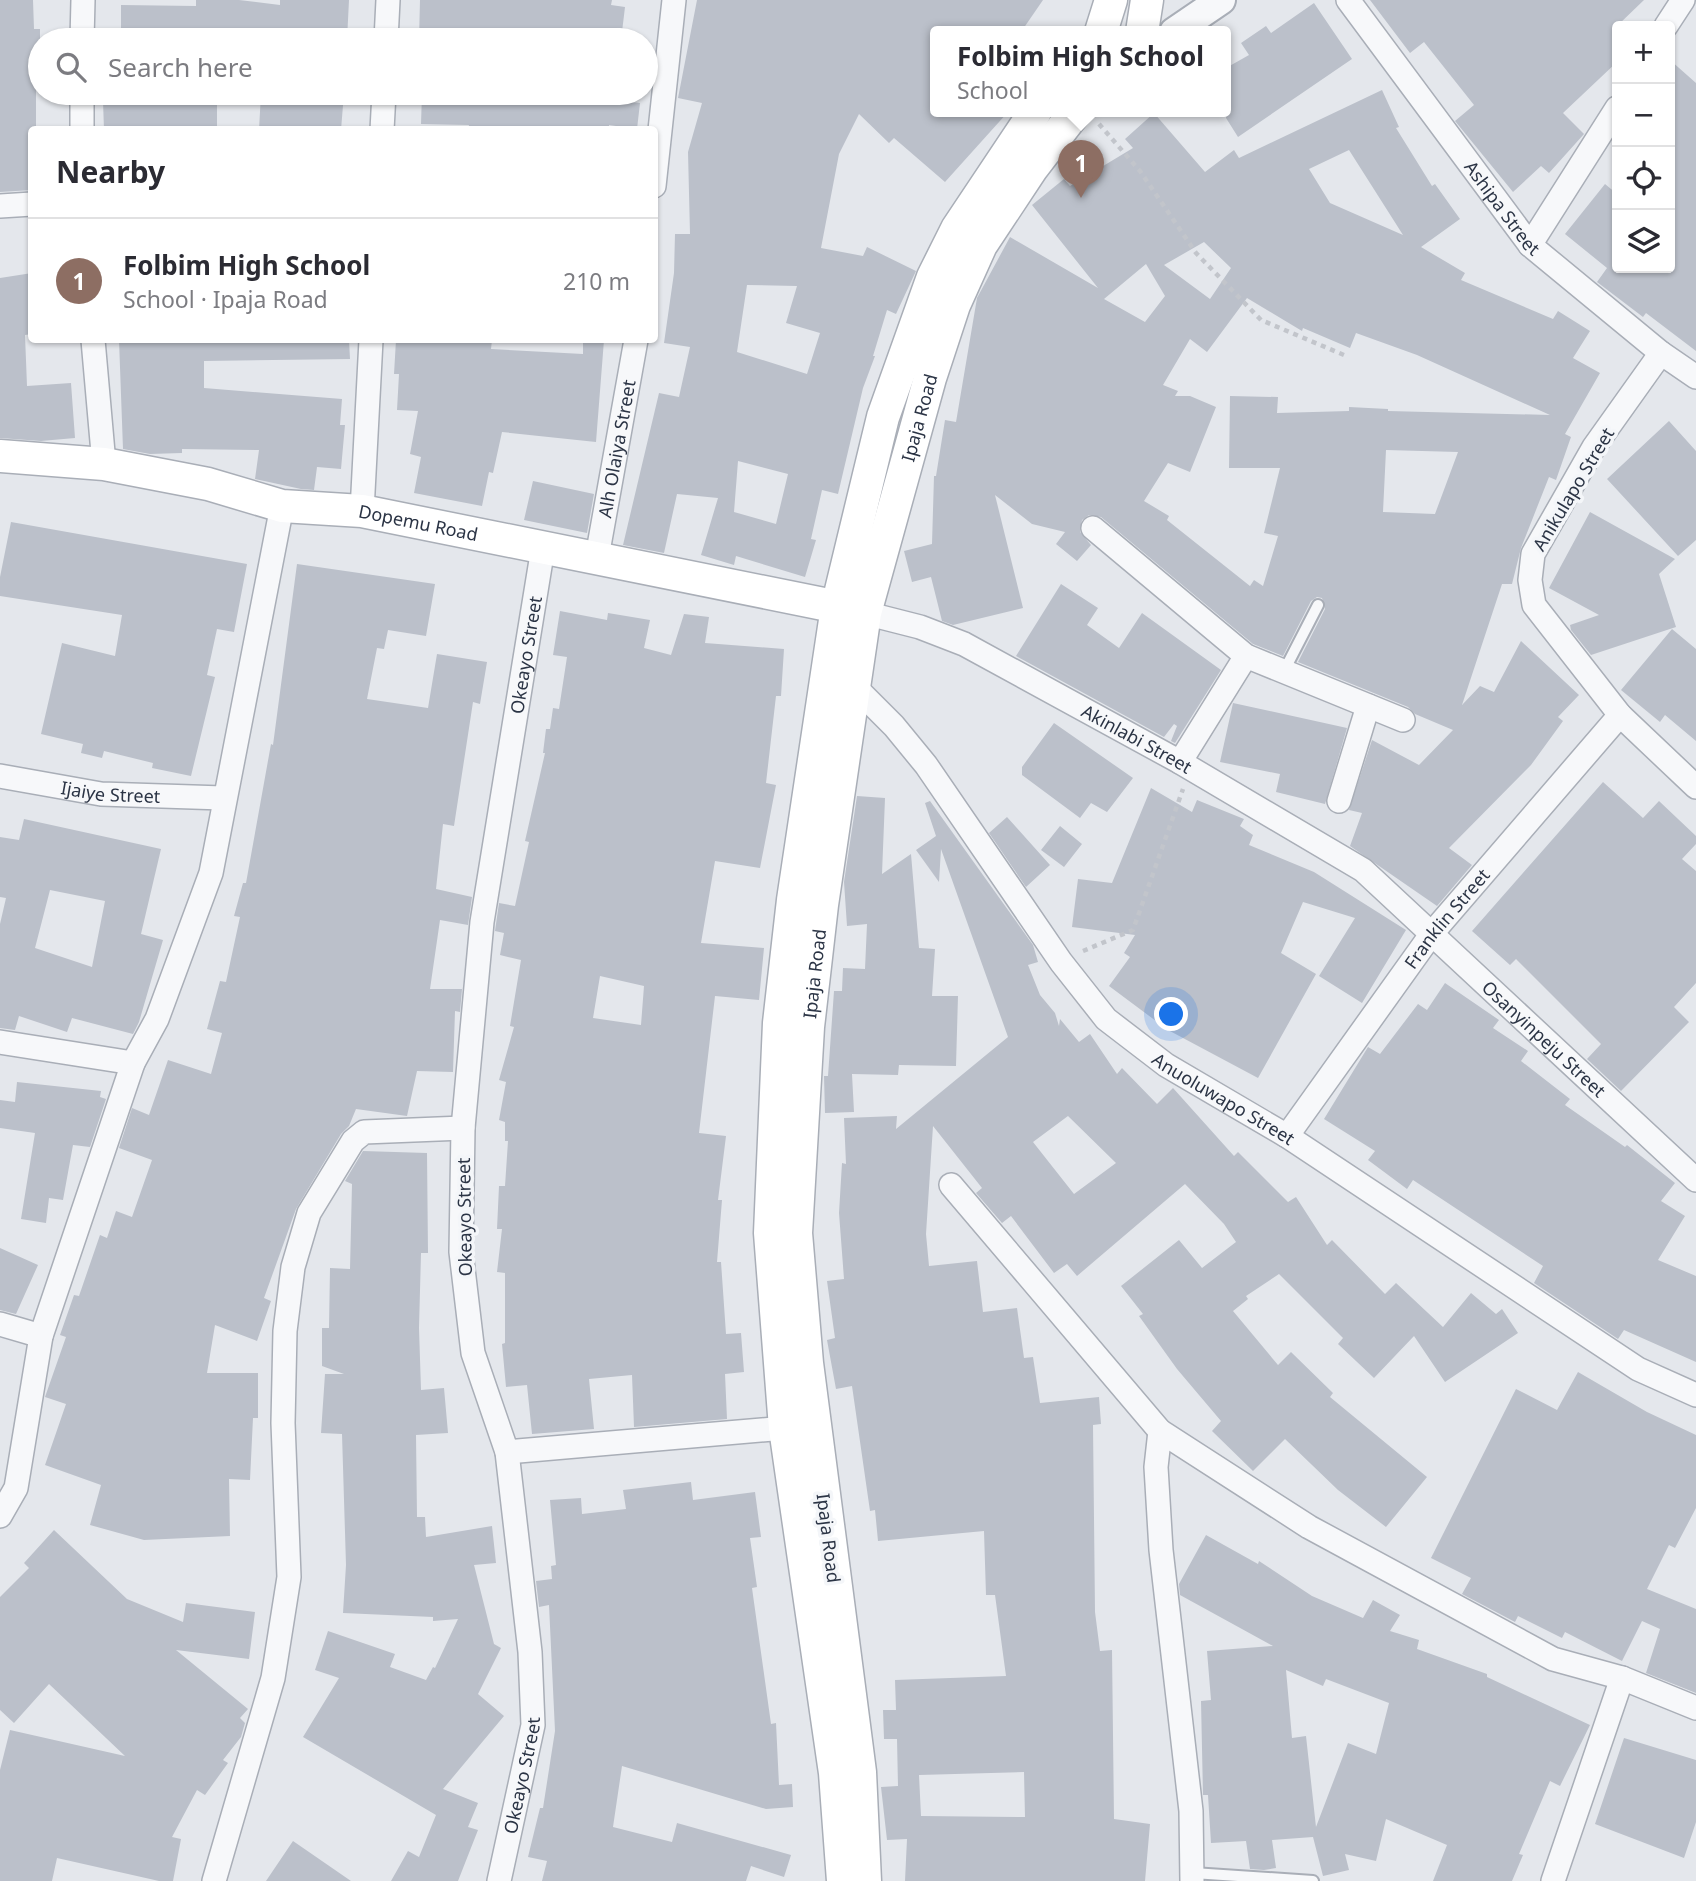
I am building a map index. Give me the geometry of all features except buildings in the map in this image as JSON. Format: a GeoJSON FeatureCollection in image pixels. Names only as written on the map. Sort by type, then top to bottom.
{"type":"FeatureCollection","features":[{"type":"Feature","properties":{"kind":"main road"},"geometry":{"type":"LineString","coordinates":[[1103,26],[1111,0]]}},
{"type":"Feature","properties":{"kind":"main road"},"geometry":{"type":"LineString","coordinates":[[1143,26],[1147,0]]}},
{"type":"Feature","properties":{"kind":"main road","name":"Ipaja Road"},"geometry":{"type":"LineString","coordinates":[[865,1881],[860,1772],[809,1376],[796,1233],[808,1027],[841,682],[883,416],[933,277],[957,229],[1032,117]]}},
{"type":"Feature","properties":{"kind":"main road","name":"Ipaja Road"},"geometry":{"type":"LineString","coordinates":[[851,610],[954,305],[981,245],[1004,209],[1086,117]]}},
{"type":"Feature","properties":{"kind":"main road","name":"Dopemu Road"},"geometry":{"type":"LineString","coordinates":[[0,456],[104,464],[208,484],[282,506],[362,511],[851,610]]}},
{"type":"Feature","properties":{"kind":"main road","name":"Ipaja Road"},"geometry":{"type":"LineString","coordinates":[[841,682],[793,900],[779,1023],[770,1233],[785,1428],[835,1773],[843,1881]]}},
{"type":"Feature","properties":{"kind":"street"},"geometry":{"type":"LineString","coordinates":[[82,28],[83,0]]}},
{"type":"Feature","properties":{"kind":"street"},"geometry":{"type":"LineString","coordinates":[[387,28],[388,0]]}},
{"type":"Feature","properties":{"kind":"street"},"geometry":{"type":"LineString","coordinates":[[658,149],[674,0]]}},
{"type":"Feature","properties":{"kind":"street"},"geometry":{"type":"LineString","coordinates":[[1183,26],[1221,0]]}},
{"type":"Feature","properties":{"kind":"street","name":"Ashipa Street"},"geometry":{"type":"LineString","coordinates":[[1348,0],[1530,245],[1661,354],[1696,377]]}},
{"type":"Feature","properties":{"kind":"street"},"geometry":{"type":"LineString","coordinates":[[1669,21],[1683,0]]}},
{"type":"Feature","properties":{"kind":"street"},"geometry":{"type":"LineString","coordinates":[[82,105],[82,126]]}},
{"type":"Feature","properties":{"kind":"street"},"geometry":{"type":"LineString","coordinates":[[382,126],[383,105]]}},
{"type":"Feature","properties":{"kind":"street"},"geometry":{"type":"LineString","coordinates":[[1530,245],[1612,116]]}},
{"type":"Feature","properties":{"kind":"street"},"geometry":{"type":"LineString","coordinates":[[0,206],[28,204]]}},
{"type":"Feature","properties":{"kind":"street"},"geometry":{"type":"LineString","coordinates":[[93,343],[104,464]]}},
{"type":"Feature","properties":{"kind":"street"},"geometry":{"type":"LineString","coordinates":[[362,511],[371,343]]}},
{"type":"Feature","properties":{"kind":"street","name":"Alh Olaiya Street"},"geometry":{"type":"LineString","coordinates":[[597,557],[635,343]]}},
{"type":"Feature","properties":{"kind":"street","name":"Anikulapo Street"},"geometry":{"type":"LineString","coordinates":[[1661,354],[1594,447],[1533,554],[1534,604],[1620,715],[1696,788]]}},
{"type":"Feature","properties":{"kind":"street"},"geometry":{"type":"LineString","coordinates":[[0,1516],[16,1488],[41,1336],[133,1063],[157,1019],[211,873],[223,798],[282,506]]}},
{"type":"Feature","properties":{"kind":"street"},"geometry":{"type":"LineString","coordinates":[[1093,528],[1246,656],[1403,720]]}},
{"type":"Feature","properties":{"kind":"street","name":"Okeayo Street"},"geometry":{"type":"LineString","coordinates":[[499,1881],[533,1726],[530,1653],[507,1452],[473,1353],[461,1252],[463,1128],[482,922],[543,548]]}},
{"type":"Feature","properties":{"kind":"street","name":"Akinlabi Street"},"geometry":{"type":"LineString","coordinates":[[851,610],[920,627],[964,644],[1185,765],[1363,870],[1393,895]]}},
{"type":"Feature","properties":{"kind":"street"},"geometry":{"type":"LineString","coordinates":[[1185,765],[1246,656]]}},
{"type":"Feature","properties":{"kind":"street","name":"Anuoluwapo Street"},"geometry":{"type":"LineString","coordinates":[[841,682],[894,726],[926,765],[1061,962],[1106,1019],[1166,1065],[1287,1136],[1638,1369],[1696,1395]]}},
{"type":"Feature","properties":{"kind":"street"},"geometry":{"type":"LineString","coordinates":[[1339,801],[1368,706]]}},
{"type":"Feature","properties":{"kind":"street","name":"Franklin Street"},"geometry":{"type":"LineString","coordinates":[[1287,1136],[1433,932],[1620,715]]}},
{"type":"Feature","properties":{"kind":"street","name":"Ijaiye Street"},"geometry":{"type":"LineString","coordinates":[[0,776],[101,794],[223,798]]}},
{"type":"Feature","properties":{"kind":"street","name":"Osanyinpeju Street"},"geometry":{"type":"LineString","coordinates":[[1393,895],[1696,1180]]}},
{"type":"Feature","properties":{"kind":"street"},"geometry":{"type":"LineString","coordinates":[[0,1042],[133,1063]]}},
{"type":"Feature","properties":{"kind":"street"},"geometry":{"type":"LineString","coordinates":[[214,1881],[273,1678],[289,1577],[283,1423],[285,1331],[293,1267],[309,1213],[353,1141],[365,1132],[463,1128]]}},
{"type":"Feature","properties":{"kind":"street"},"geometry":{"type":"LineString","coordinates":[[951,1185],[1160,1431],[1309,1527],[1553,1659],[1622,1678],[1696,1708]]}},
{"type":"Feature","properties":{"kind":"street"},"geometry":{"type":"LineString","coordinates":[[0,1324],[41,1336]]}},
{"type":"Feature","properties":{"kind":"street"},"geometry":{"type":"LineString","coordinates":[[507,1452],[785,1428]]}},
{"type":"Feature","properties":{"kind":"street"},"geometry":{"type":"LineString","coordinates":[[1160,1431],[1156,1467],[1161,1550],[1191,1811],[1193,1877]]}},
{"type":"Feature","properties":{"kind":"street"},"geometry":{"type":"LineString","coordinates":[[1553,1881],[1622,1678]]}},
{"type":"Feature","properties":{"kind":"lane"},"geometry":{"type":"LineString","coordinates":[[1284,671],[1318,605]]}},
{"type":"Feature","properties":{"kind":"lane"},"geometry":{"type":"LineString","coordinates":[[1193,1877],[1313,1881]]}},
{"type":"Feature","properties":{"kind":"path"},"geometry":{"type":"LineString","coordinates":[[1086,117],[1140,171],[1196,253],[1261,320],[1344,355]]}},
{"type":"Feature","properties":{"kind":"path"},"geometry":{"type":"LineString","coordinates":[[1061,962],[1133,930],[1185,765]]}},
{"type":"Feature","properties":{"kind":"place","name":"Folbim High School"},"geometry":{"type":"Point","coordinates":[1081,198]}}]}
